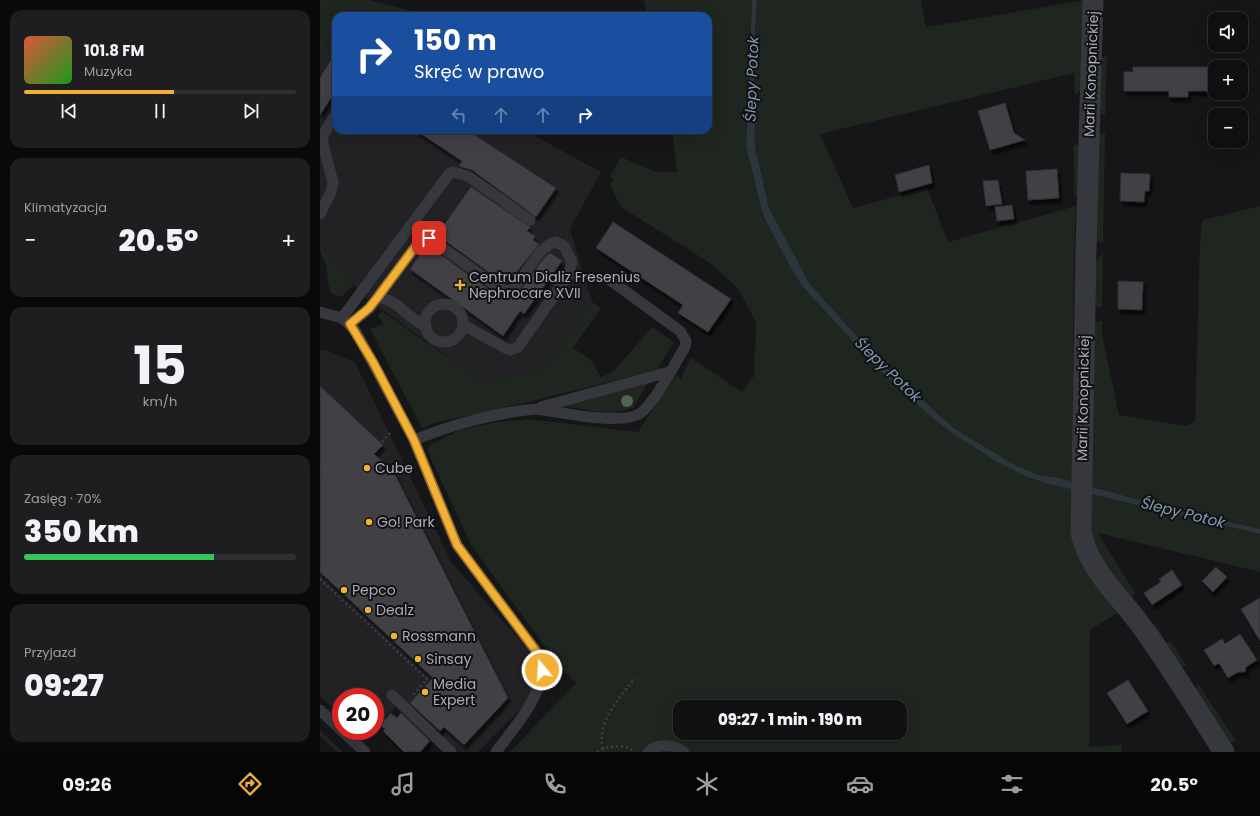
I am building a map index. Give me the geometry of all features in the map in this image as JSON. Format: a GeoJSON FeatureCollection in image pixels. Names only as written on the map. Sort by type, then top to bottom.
{"type":"FeatureCollection","features":[{"type":"Feature","properties":{"kind":"street","name":"Marii Konopnickiej"},"geometry":{"type":"LineString","coordinates":[[1093,0],[1083,366],[1081,533],[1084,546],[1094,566],[1150,638],[1224,752]]}},
{"type":"Feature","properties":{"kind":"lane"},"geometry":{"type":"LineString","coordinates":[[320,214],[331,192],[333,182],[323,145],[323,135],[332,120]]}},
{"type":"Feature","properties":{"kind":"lane"},"geometry":{"type":"LineString","coordinates":[[346,321],[445,178],[453,172],[468,176],[530,220]]}},
{"type":"Feature","properties":{"kind":"lane"},"geometry":{"type":"LineString","coordinates":[[346,321],[369,308],[423,238],[429,238],[501,289],[508,291],[514,288],[545,248],[556,242],[564,246],[572,262],[569,274],[518,347],[510,350],[463,325]]}},
{"type":"Feature","properties":{"kind":"lane"},"geometry":{"type":"LineString","coordinates":[[536,409],[609,419],[633,417],[649,405],[684,347],[686,341],[680,331],[610,280]]}},
{"type":"Feature","properties":{"kind":"lane"},"geometry":{"type":"LineString","coordinates":[[377,298],[390,300],[426,326]]}},
{"type":"Feature","properties":{"kind":"lane"},"geometry":{"type":"LineString","coordinates":[[444,303],[456,308],[463,319],[463,325],[458,336],[447,341],[435,339],[430,336],[425,318],[432,308],[444,303]]}},
{"type":"Feature","properties":{"kind":"lane"},"geometry":{"type":"LineString","coordinates":[[320,312],[346,321],[370,358],[414,440],[457,545],[536,651],[542,670],[537,692],[496,752]]}},
{"type":"Feature","properties":{"kind":"lane"},"geometry":{"type":"LineString","coordinates":[[414,440],[466,421],[536,409],[669,372]]}},
{"type":"Feature","properties":{"kind":"lane"},"geometry":{"type":"LineString","coordinates":[[392,695],[451,752]]}},
{"type":"Feature","properties":{"kind":"lane"},"geometry":{"type":"LineString","coordinates":[[320,710],[332,721]]}},
{"type":"Feature","properties":{"kind":"lane"},"geometry":{"type":"LineString","coordinates":[[352,740],[365,752]]}},
{"type":"Feature","properties":{"kind":"lane"},"geometry":{"type":"LineString","coordinates":[[648,752],[662,746],[678,747],[684,752]]}},
{"type":"Feature","properties":{"kind":"path"},"geometry":{"type":"LineString","coordinates":[[320,471],[339,489],[392,431]]}},
{"type":"Feature","properties":{"kind":"path"},"geometry":{"type":"LineString","coordinates":[[320,579],[427,679],[412,696]]}},
{"type":"Feature","properties":{"kind":"path"},"geometry":{"type":"LineString","coordinates":[[603,749],[601,737],[608,717],[621,695],[635,678]]}},
{"type":"Feature","properties":{"kind":"path"},"geometry":{"type":"LineString","coordinates":[[597,752],[603,749],[621,746],[636,752]]}},
{"type":"Feature","properties":{"kind":"shaded area"},"geometry":{"type":"Polygon","coordinates":[[[320,0],[369,0],[416,12],[332,12],[332,38],[330,38],[320,54],[320,0]]]}},
{"type":"Feature","properties":{"kind":"shaded area"},"geometry":{"type":"Polygon","coordinates":[[[644,0],[752,0],[746,146],[763,215],[789,265],[802,286],[880,371],[929,415],[953,434],[994,460],[1023,475],[1044,483],[1260,534],[1260,572],[1098,533],[1135,593],[1130,598],[1105,566],[1095,548],[1089,525],[1091,495],[1074,491],[1074,531],[1079,554],[1088,572],[1121,611],[1090,630],[1089,747],[1122,745],[1121,752],[510,752],[576,683],[560,667],[471,545],[428,450],[430,445],[460,430],[498,422],[528,419],[638,432],[676,375],[681,379],[690,359],[693,359],[742,392],[754,376],[756,323],[739,290],[713,265],[621,207],[610,185],[613,179],[610,176],[621,157],[656,172],[677,172],[672,134],[712,134],[712,12],[646,12],[644,0]]]}},
{"type":"Feature","properties":{"kind":"shaded area"},"geometry":{"type":"Polygon","coordinates":[[[757,0],[921,0],[926,27],[1086,0],[1081,89],[1075,95],[1074,73],[820,134],[853,208],[927,188],[948,242],[1076,206],[1074,251],[1072,456],[1094,322],[1102,321],[1102,334],[1119,415],[1186,426],[1195,421],[1202,220],[1260,206],[1260,529],[1176,510],[1060,478],[1039,475],[1017,466],[955,429],[880,362],[810,284],[769,208],[755,147],[754,48],[757,0]]]}},
{"type":"Feature","properties":{"kind":"shaded area"},"geometry":{"type":"Polygon","coordinates":[[[330,37],[332,37],[332,134],[531,134],[601,172],[570,229],[592,302],[543,371],[479,380],[365,297],[320,244],[320,54],[330,37]]]}},
{"type":"Feature","properties":{"kind":"shaded area"},"geometry":{"type":"Polygon","coordinates":[[[1101,57],[1107,57],[1105,116],[1098,112],[1101,57]]]}},
{"type":"Feature","properties":{"kind":"shaded area"},"geometry":{"type":"Polygon","coordinates":[[[1105,132],[1103,243],[1095,240],[1099,134],[1105,132]]]}},
{"type":"Feature","properties":{"kind":"shaded area"},"geometry":{"type":"Polygon","coordinates":[[[1074,144],[1081,147],[1081,193],[1074,196],[1074,144]]]}},
{"type":"Feature","properties":{"kind":"shaded area"},"geometry":{"type":"Polygon","coordinates":[[[320,244],[354,284],[341,297],[332,294],[330,291],[326,266],[321,254],[320,244]]]}},
{"type":"Feature","properties":{"kind":"shaded area"},"geometry":{"type":"Polygon","coordinates":[[[1103,254],[1102,308],[1097,307],[1094,303],[1093,276],[1096,263],[1103,254]]]}},
{"type":"Feature","properties":{"kind":"shaded area"},"geometry":{"type":"Polygon","coordinates":[[[592,302],[601,308],[573,348],[590,359],[601,377],[613,372],[652,327],[674,342],[657,370],[512,406],[438,422],[422,428],[370,329],[383,324],[378,315],[382,311],[479,380],[543,371],[592,302]]]}},
{"type":"Feature","properties":{"kind":"shaded area"},"geometry":{"type":"Polygon","coordinates":[[[322,349],[355,362],[451,562],[538,661],[536,693],[478,752],[458,752],[403,699],[384,719],[384,688],[332,688],[332,707],[320,696],[320,351],[322,349]]]}},
{"type":"Feature","properties":{"kind":"shaded area"},"geometry":{"type":"Polygon","coordinates":[[[648,383],[633,408],[610,414],[562,406],[648,383]]]}},
{"type":"Feature","properties":{"kind":"shaded area"},"geometry":{"type":"Polygon","coordinates":[[[1155,624],[1166,642],[1171,642],[1187,666],[1180,667],[1154,627],[1155,624]]]}},
{"type":"Feature","properties":{"kind":"shaded area"},"geometry":{"type":"Polygon","coordinates":[[[1199,685],[1236,741],[1228,743],[1193,691],[1199,685]]]}},
{"type":"Feature","properties":{"kind":"shaded area"},"geometry":{"type":"Polygon","coordinates":[[[320,731],[343,752],[337,752],[320,736],[320,731]]]}},
{"type":"Feature","properties":{"kind":"water","name":"Ślepy Potok"},"geometry":{"type":"Polygon","coordinates":[[[752,0],[757,0],[754,48],[755,147],[769,208],[810,284],[880,362],[955,429],[1017,466],[1039,475],[1060,478],[1176,510],[1260,529],[1260,534],[1044,483],[1023,475],[994,460],[953,434],[929,415],[880,371],[802,286],[789,265],[763,215],[746,146],[752,0]]]}},
{"type":"Feature","properties":{"kind":"building"},"geometry":{"type":"Polygon","coordinates":[[[332,58],[332,96],[320,115],[320,78],[332,58]]]}},
{"type":"Feature","properties":{"kind":"building"},"geometry":{"type":"Polygon","coordinates":[[[1133,67],[1208,67],[1208,91],[1188,91],[1188,97],[1169,97],[1169,91],[1124,91],[1124,72],[1133,72],[1133,67]]]}},
{"type":"Feature","properties":{"kind":"building"},"geometry":{"type":"Polygon","coordinates":[[[1005,103],[1014,133],[1025,140],[990,150],[978,111],[1005,103]]]}},
{"type":"Feature","properties":{"kind":"building"},"geometry":{"type":"Polygon","coordinates":[[[421,134],[473,134],[556,188],[536,217],[472,170],[459,166],[462,161],[421,134]]]}},
{"type":"Feature","properties":{"kind":"building"},"geometry":{"type":"Polygon","coordinates":[[[929,165],[932,183],[899,192],[895,175],[929,165]]]}},
{"type":"Feature","properties":{"kind":"building"},"geometry":{"type":"Polygon","coordinates":[[[1057,169],[1059,198],[1028,200],[1026,171],[1057,169]]]}},
{"type":"Feature","properties":{"kind":"building"},"geometry":{"type":"Polygon","coordinates":[[[1121,173],[1150,174],[1149,191],[1145,191],[1144,202],[1120,201],[1121,173]]]}},
{"type":"Feature","properties":{"kind":"building"},"geometry":{"type":"Polygon","coordinates":[[[998,180],[1002,204],[986,206],[983,181],[998,180]]]}},
{"type":"Feature","properties":{"kind":"building"},"geometry":{"type":"Polygon","coordinates":[[[471,187],[530,227],[527,231],[535,236],[533,240],[539,244],[508,283],[501,281],[437,235],[471,187]]]}},
{"type":"Feature","properties":{"kind":"building"},"geometry":{"type":"Polygon","coordinates":[[[1012,205],[1014,219],[997,221],[995,207],[1012,205]]]}},
{"type":"Feature","properties":{"kind":"building"},"geometry":{"type":"Polygon","coordinates":[[[613,222],[731,299],[708,332],[678,313],[683,305],[596,248],[613,222]]]}},
{"type":"Feature","properties":{"kind":"building","name":"Centrum Dializ Fresenius Nephrocare XVII"},"geometry":{"type":"Polygon","coordinates":[[[427,245],[494,293],[508,298],[519,292],[545,257],[550,253],[562,261],[524,314],[520,311],[503,336],[410,269],[427,245]]]}},
{"type":"Feature","properties":{"kind":"building"},"geometry":{"type":"Polygon","coordinates":[[[1118,281],[1143,282],[1142,310],[1118,309],[1118,281]]]}},
{"type":"Feature","properties":{"kind":"building","name":"Go! Park"},"geometry":{"type":"Polygon","coordinates":[[[320,386],[383,445],[374,454],[393,471],[508,698],[464,745],[444,727],[440,731],[410,703],[433,678],[320,572],[320,386]]]}},
{"type":"Feature","properties":{"kind":"building"},"geometry":{"type":"Polygon","coordinates":[[[1216,567],[1227,577],[1213,592],[1202,581],[1216,567]]]}},
{"type":"Feature","properties":{"kind":"building"},"geometry":{"type":"Polygon","coordinates":[[[1172,570],[1182,585],[1152,605],[1144,593],[1161,582],[1159,579],[1172,570]]]}},
{"type":"Feature","properties":{"kind":"building"},"geometry":{"type":"Polygon","coordinates":[[[1260,598],[1260,641],[1241,609],[1260,598]]]}},
{"type":"Feature","properties":{"kind":"building"},"geometry":{"type":"Polygon","coordinates":[[[1240,634],[1257,660],[1246,667],[1245,672],[1238,672],[1228,678],[1219,663],[1214,666],[1204,650],[1222,639],[1225,644],[1240,634]]]}},
{"type":"Feature","properties":{"kind":"building"},"geometry":{"type":"Polygon","coordinates":[[[1128,680],[1148,711],[1127,724],[1107,693],[1128,680]]]}},
{"type":"Feature","properties":{"kind":"building"},"geometry":{"type":"Polygon","coordinates":[[[391,713],[397,718],[401,713],[430,741],[420,752],[404,752],[384,732],[384,721],[391,713]]]}},
{"type":"Feature","properties":{"kind":"place","name":"Centrum Dializ Fresenius Nephrocare XVII"},"geometry":{"type":"Point","coordinates":[460,285]}},
{"type":"Feature","properties":{"kind":"place","name":"Cube"},"geometry":{"type":"Point","coordinates":[367,468]}},
{"type":"Feature","properties":{"kind":"place","name":"Go! Park"},"geometry":{"type":"Point","coordinates":[369,522]}},
{"type":"Feature","properties":{"kind":"place","name":"Pepco"},"geometry":{"type":"Point","coordinates":[344,590]}},
{"type":"Feature","properties":{"kind":"place","name":"Dealz"},"geometry":{"type":"Point","coordinates":[368,610]}},
{"type":"Feature","properties":{"kind":"place","name":"Rossmann"},"geometry":{"type":"Point","coordinates":[394,636]}},
{"type":"Feature","properties":{"kind":"place","name":"Sinsay"},"geometry":{"type":"Point","coordinates":[418,659]}},
{"type":"Feature","properties":{"kind":"place","name":"Media Expert"},"geometry":{"type":"Point","coordinates":[425,692]}},
{"type":"Feature","properties":{"kind":"route"},"geometry":{"type":"LineString","coordinates":[[429,238],[423,238],[418,243],[369,308],[350,324],[373,362],[414,440],[457,545],[536,651],[542,670]]}}]}
